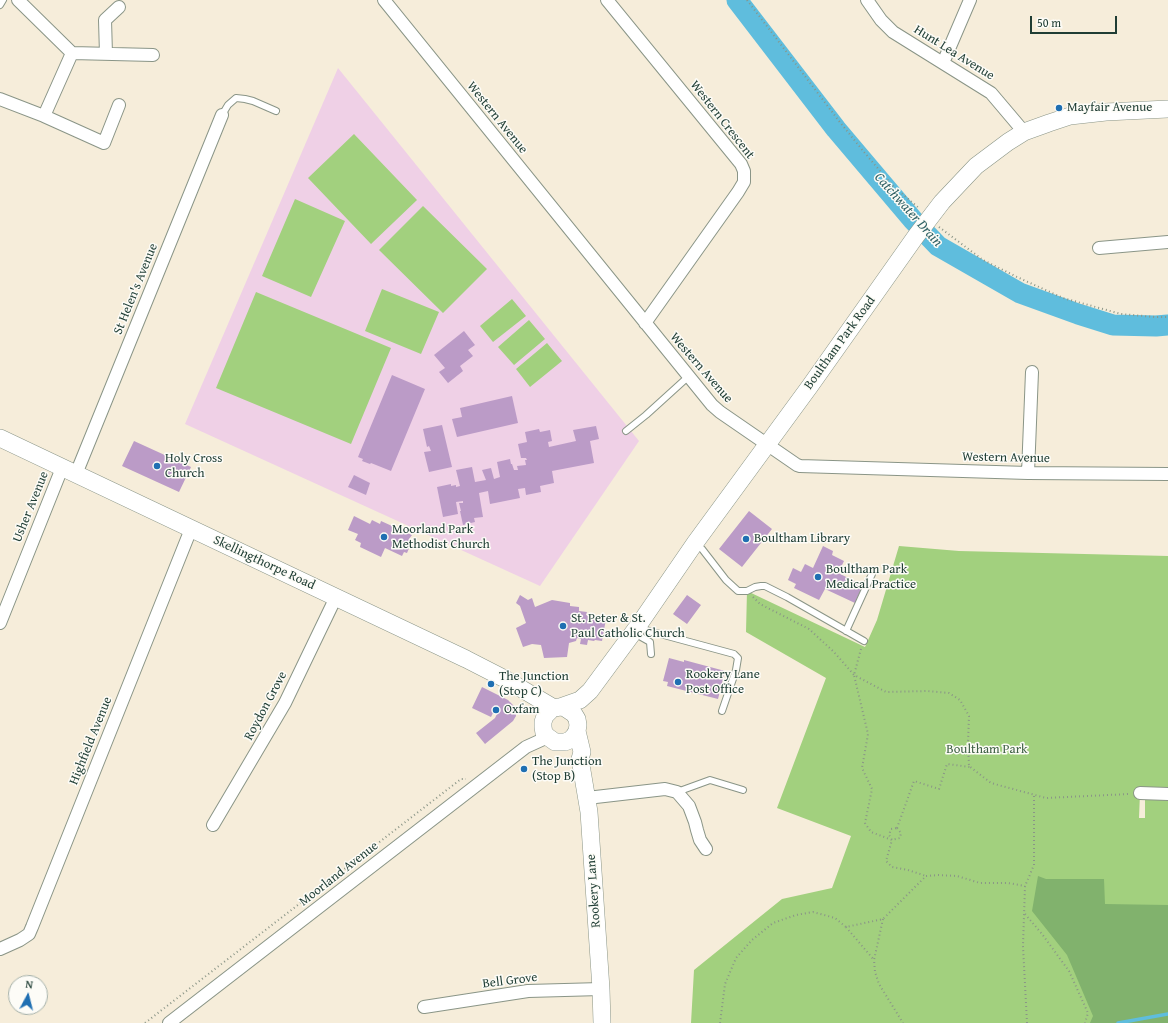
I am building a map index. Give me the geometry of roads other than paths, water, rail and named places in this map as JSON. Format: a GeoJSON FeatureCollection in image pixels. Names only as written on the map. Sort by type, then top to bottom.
{"type":"FeatureCollection","features":[{"type":"Feature","properties":{"kind":"street"},"geometry":{"type":"LineString","coordinates":[[18,0],[72,53],[153,55]]}},
{"type":"Feature","properties":{"kind":"street","name":"Western Avenue"},"geometry":{"type":"LineString","coordinates":[[384,0],[644,323],[712,405],[766,444],[800,466],[1028,473],[1168,474]]}},
{"type":"Feature","properties":{"kind":"street","name":"Western Crescent"},"geometry":{"type":"LineString","coordinates":[[607,0],[741,164],[744,171],[744,182],[738,192],[644,323]]}},
{"type":"Feature","properties":{"kind":"street","name":"Hunt Lea Avenue"},"geometry":{"type":"LineString","coordinates":[[867,0],[881,20],[893,32],[991,93],[1024,132]]}},
{"type":"Feature","properties":{"kind":"street"},"geometry":{"type":"LineString","coordinates":[[943,63],[970,0]]}},
{"type":"Feature","properties":{"kind":"street"},"geometry":{"type":"LineString","coordinates":[[106,54],[105,20],[119,7]]}},
{"type":"Feature","properties":{"kind":"street"},"geometry":{"type":"LineString","coordinates":[[44,116],[72,53]]}},
{"type":"Feature","properties":{"kind":"street"},"geometry":{"type":"LineString","coordinates":[[0,99],[44,116],[104,143],[119,105]]}},
{"type":"Feature","properties":{"kind":"street","name":"Boultham Park Road"},"geometry":{"type":"LineString","coordinates":[[590,691],[927,221],[942,202],[976,166],[1024,132],[1070,116],[1106,112],[1168,109]]}},
{"type":"Feature","properties":{"kind":"street","name":"St Helen's Avenue"},"geometry":{"type":"LineString","coordinates":[[69,471],[222,115]]}},
{"type":"Feature","properties":{"kind":"street"},"geometry":{"type":"LineString","coordinates":[[1099,248],[1168,242]]}},
{"type":"Feature","properties":{"kind":"street"},"geometry":{"type":"LineString","coordinates":[[1028,473],[1032,372]]}},
{"type":"Feature","properties":{"kind":"street","name":"Skellingthorpe Road"},"geometry":{"type":"LineString","coordinates":[[0,438],[336,597],[467,656],[526,690],[551,722]]}},
{"type":"Feature","properties":{"kind":"street","name":"Usher Avenue"},"geometry":{"type":"LineString","coordinates":[[0,623],[69,471]]}},
{"type":"Feature","properties":{"kind":"street","name":"Highfield Avenue"},"geometry":{"type":"LineString","coordinates":[[0,949],[20,940],[28,934],[32,927],[191,529]]}},
{"type":"Feature","properties":{"kind":"street","name":"Roydon Grove"},"geometry":{"type":"LineString","coordinates":[[213,825],[285,703],[336,597]]}},
{"type":"Feature","properties":{"kind":"street"},"geometry":{"type":"LineString","coordinates":[[551,722],[590,691]]}},
{"type":"Feature","properties":{"kind":"street"},"geometry":{"type":"LineString","coordinates":[[551,722],[565,742],[570,740],[574,736],[590,691]]}},
{"type":"Feature","properties":{"kind":"street"},"geometry":{"type":"LineString","coordinates":[[551,722],[570,710],[574,714],[577,725]]}},
{"type":"Feature","properties":{"kind":"street"},"geometry":{"type":"LineString","coordinates":[[551,722],[580,759]]}},
{"type":"Feature","properties":{"kind":"street","name":"Moorland Avenue"},"geometry":{"type":"LineString","coordinates":[[169,1023],[526,747],[551,722]]}},
{"type":"Feature","properties":{"kind":"street","name":"Rookery Lane"},"geometry":{"type":"LineString","coordinates":[[577,725],[582,752],[580,759],[589,812],[602,1023]]}},
{"type":"Feature","properties":{"kind":"street"},"geometry":{"type":"LineString","coordinates":[[587,798],[665,789],[677,792],[689,806],[700,840],[706,849]]}},
{"type":"Feature","properties":{"kind":"street"},"geometry":{"type":"LineString","coordinates":[[1140,793],[1168,794]]}},
{"type":"Feature","properties":{"kind":"street","name":"Bell Grove"},"geometry":{"type":"LineString","coordinates":[[424,1007],[528,991],[601,989]]}},
{"type":"Feature","properties":{"kind":"lane"},"geometry":{"type":"LineString","coordinates":[[0,5],[3,0]]}},
{"type":"Feature","properties":{"kind":"lane"},"geometry":{"type":"LineString","coordinates":[[222,115],[228,105],[236,98],[253,101],[276,110]]}},
{"type":"Feature","properties":{"kind":"lane"},"geometry":{"type":"LineString","coordinates":[[626,431],[689,376]]}},
{"type":"Feature","properties":{"kind":"lane"},"geometry":{"type":"LineString","coordinates":[[695,543],[702,549],[726,580],[738,591],[746,591],[755,587],[765,586],[864,641]]}},
{"type":"Feature","properties":{"kind":"lane"},"geometry":{"type":"LineString","coordinates":[[846,630],[872,574]]}},
{"type":"Feature","properties":{"kind":"lane"},"geometry":{"type":"LineString","coordinates":[[635,629],[650,642],[651,654]]}},
{"type":"Feature","properties":{"kind":"lane"},"geometry":{"type":"LineString","coordinates":[[635,629],[650,631],[734,654],[738,658],[736,670],[722,711]]}},
{"type":"Feature","properties":{"kind":"lane"},"geometry":{"type":"LineString","coordinates":[[677,792],[710,780],[743,790]]}},
{"type":"Feature","properties":{"kind":"waterway","name":"Catchwater Drain"},"geometry":{"type":"LineString","coordinates":[[737,0],[836,129],[913,220],[938,246],[1020,293],[1078,314],[1113,325],[1168,325]]}},
{"type":"Feature","properties":{"kind":"waterway"},"geometry":{"type":"LineString","coordinates":[[1118,1023],[1168,1014]]}},
{"type":"Feature","properties":{"kind":"place","name":"Mayfair Avenue"},"geometry":{"type":"Point","coordinates":[1059,108]}},
{"type":"Feature","properties":{"kind":"place","name":"Holy Cross Church"},"geometry":{"type":"Point","coordinates":[157,466]}},
{"type":"Feature","properties":{"kind":"place","name":"Moorland Park Methodist Church"},"geometry":{"type":"Point","coordinates":[384,537]}},
{"type":"Feature","properties":{"kind":"place","name":"Boultham Library"},"geometry":{"type":"Point","coordinates":[746,539]}},
{"type":"Feature","properties":{"kind":"place","name":"Boultham Park Medical Practice"},"geometry":{"type":"Point","coordinates":[818,577]}},
{"type":"Feature","properties":{"kind":"place","name":"St. Peter & St. Paul Catholic Church"},"geometry":{"type":"Point","coordinates":[563,626]}},
{"type":"Feature","properties":{"kind":"place","name":"Rookery Lane Post Office"},"geometry":{"type":"Point","coordinates":[678,682]}},
{"type":"Feature","properties":{"kind":"place","name":"The Junction (Stop C)"},"geometry":{"type":"Point","coordinates":[491,684]}},
{"type":"Feature","properties":{"kind":"place","name":"Oxfam"},"geometry":{"type":"Point","coordinates":[496,710]}},
{"type":"Feature","properties":{"kind":"place","name":"The Junction (Stop B)"},"geometry":{"type":"Point","coordinates":[524,769]}},
{"type":"Feature","properties":{"kind":"park label","name":"Boultham Park"},"geometry":{"type":"Point","coordinates":[987,750]}}]}
